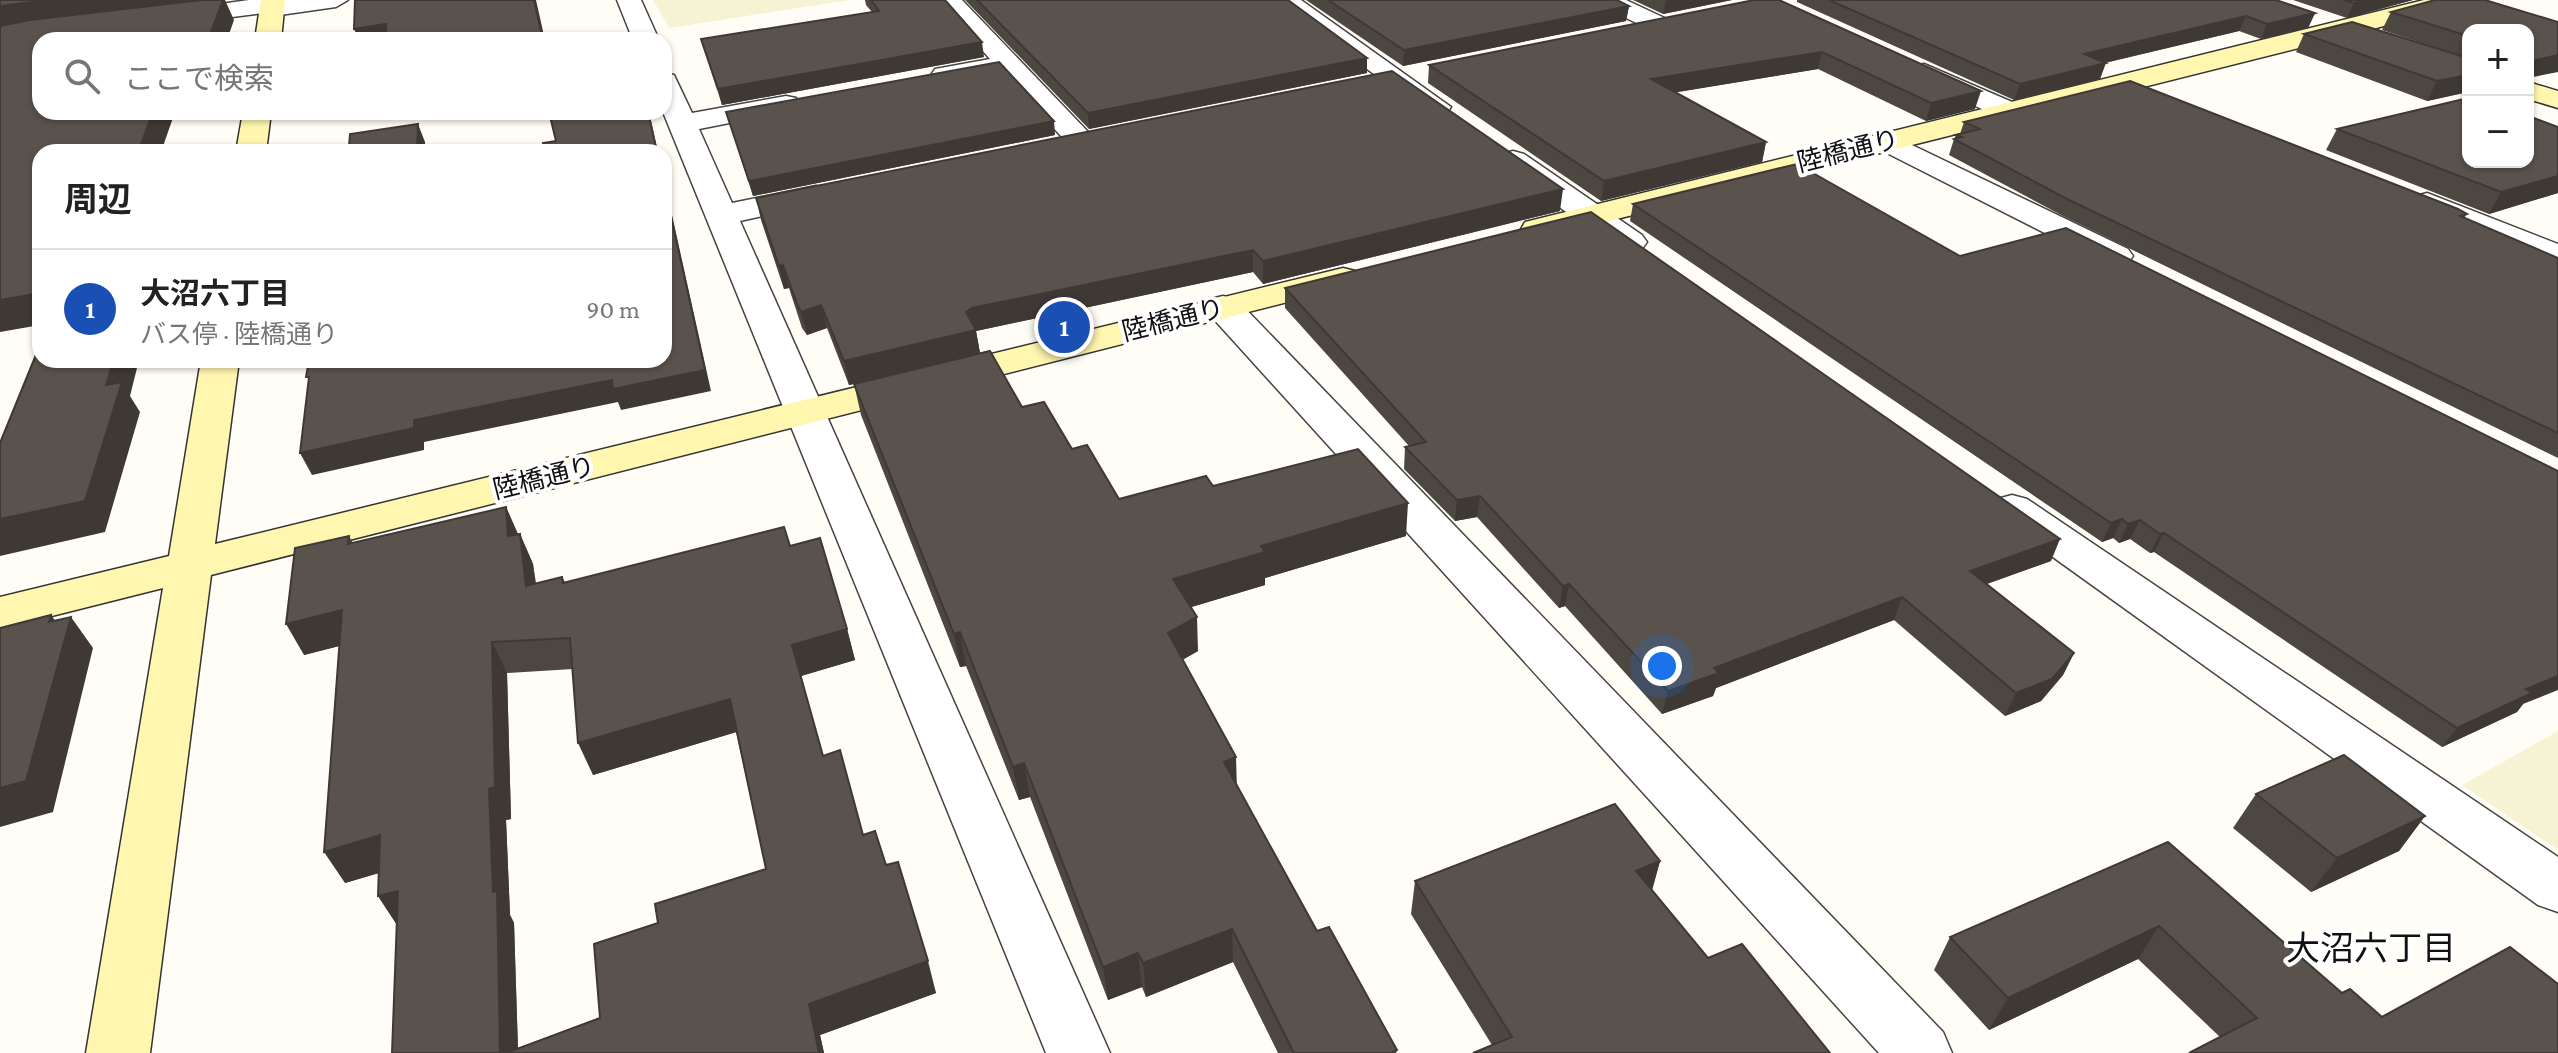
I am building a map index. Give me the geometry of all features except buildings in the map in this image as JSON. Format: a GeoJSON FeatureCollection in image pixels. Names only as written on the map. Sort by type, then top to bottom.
{"type":"FeatureCollection","features":[{"type":"Feature","properties":{"kind":"street"},"geometry":{"type":"LineString","coordinates":[[152,20],[273,4],[336,0]]}},
{"type":"Feature","properties":{"kind":"street"},"geometry":{"type":"LineString","coordinates":[[629,0],[643,32]]}},
{"type":"Feature","properties":{"kind":"street"},"geometry":{"type":"LineString","coordinates":[[949,0],[1082,142]]}},
{"type":"Feature","properties":{"kind":"street"},"geometry":{"type":"LineString","coordinates":[[1285,0],[1657,261]]}},
{"type":"Feature","properties":{"kind":"street"},"geometry":{"type":"LineString","coordinates":[[1607,0],[1662,26]]}},
{"type":"Feature","properties":{"kind":"street","name":"陸橋通り"},"geometry":{"type":"LineString","coordinates":[[1499,239],[2346,29],[2451,0]]}},
{"type":"Feature","properties":{"kind":"street"},"geometry":{"type":"LineString","coordinates":[[269,32],[273,4]]}},
{"type":"Feature","properties":{"kind":"street"},"geometry":{"type":"LineString","coordinates":[[2303,15],[2387,43]]}},
{"type":"Feature","properties":{"kind":"street"},"geometry":{"type":"LineString","coordinates":[[1615,36],[1693,20]]}},
{"type":"Feature","properties":{"kind":"street"},"geometry":{"type":"LineString","coordinates":[[1896,60],[2009,111]]}},
{"type":"Feature","properties":{"kind":"street"},"geometry":{"type":"LineString","coordinates":[[916,80],[1010,63]]}},
{"type":"Feature","properties":{"kind":"street"},"geometry":{"type":"LineString","coordinates":[[2124,82],[2167,99]]}},
{"type":"Feature","properties":{"kind":"street"},"geometry":{"type":"LineString","coordinates":[[2534,92],[2558,100]]}},
{"type":"Feature","properties":{"kind":"street"},"geometry":{"type":"LineString","coordinates":[[672,100],[808,412],[1078,1053]]}},
{"type":"Feature","properties":{"kind":"street"},"geometry":{"type":"LineString","coordinates":[[682,123],[807,100]]}},
{"type":"Feature","properties":{"kind":"street"},"geometry":{"type":"LineString","coordinates":[[252,144],[256,120]]}},
{"type":"Feature","properties":{"kind":"street"},"geometry":{"type":"LineString","coordinates":[[1052,148],[1112,136]]}},
{"type":"Feature","properties":{"kind":"street"},"geometry":{"type":"LineString","coordinates":[[1885,141],[2151,274]]}},
{"type":"Feature","properties":{"kind":"street"},"geometry":{"type":"LineString","coordinates":[[720,215],[841,190]]}},
{"type":"Feature","properties":{"kind":"street"},"geometry":{"type":"LineString","coordinates":[[2399,192],[2558,256]]}},
{"type":"Feature","properties":{"kind":"street","name":"陸橋通り"},"geometry":{"type":"LineString","coordinates":[[0,613],[1376,269]]}},
{"type":"Feature","properties":{"kind":"street"},"geometry":{"type":"LineString","coordinates":[[1223,307],[1920,1053]]}},
{"type":"Feature","properties":{"kind":"street"},"geometry":{"type":"LineString","coordinates":[[118,1053],[219,368]]}},
{"type":"Feature","properties":{"kind":"street"},"geometry":{"type":"LineString","coordinates":[[1983,488],[2558,888]]}},
{"type":"Feature","properties":{"kind":"shaded area"},"geometry":{"type":"Polygon","coordinates":[[[653,0],[850,0],[669,28],[653,0]]]}},
{"type":"Feature","properties":{"kind":"shaded area"},"geometry":{"type":"Polygon","coordinates":[[[2558,731],[2558,850],[2462,785],[2558,731]]]}},
{"type":"Feature","properties":{"kind":"place","name":"大沼六丁目"},"geometry":{"type":"Point","coordinates":[1064,327]}},
{"type":"Feature","properties":{"kind":"district","name":"大沼六丁目"},"geometry":{"type":"Point","coordinates":[2371,948]}}]}
